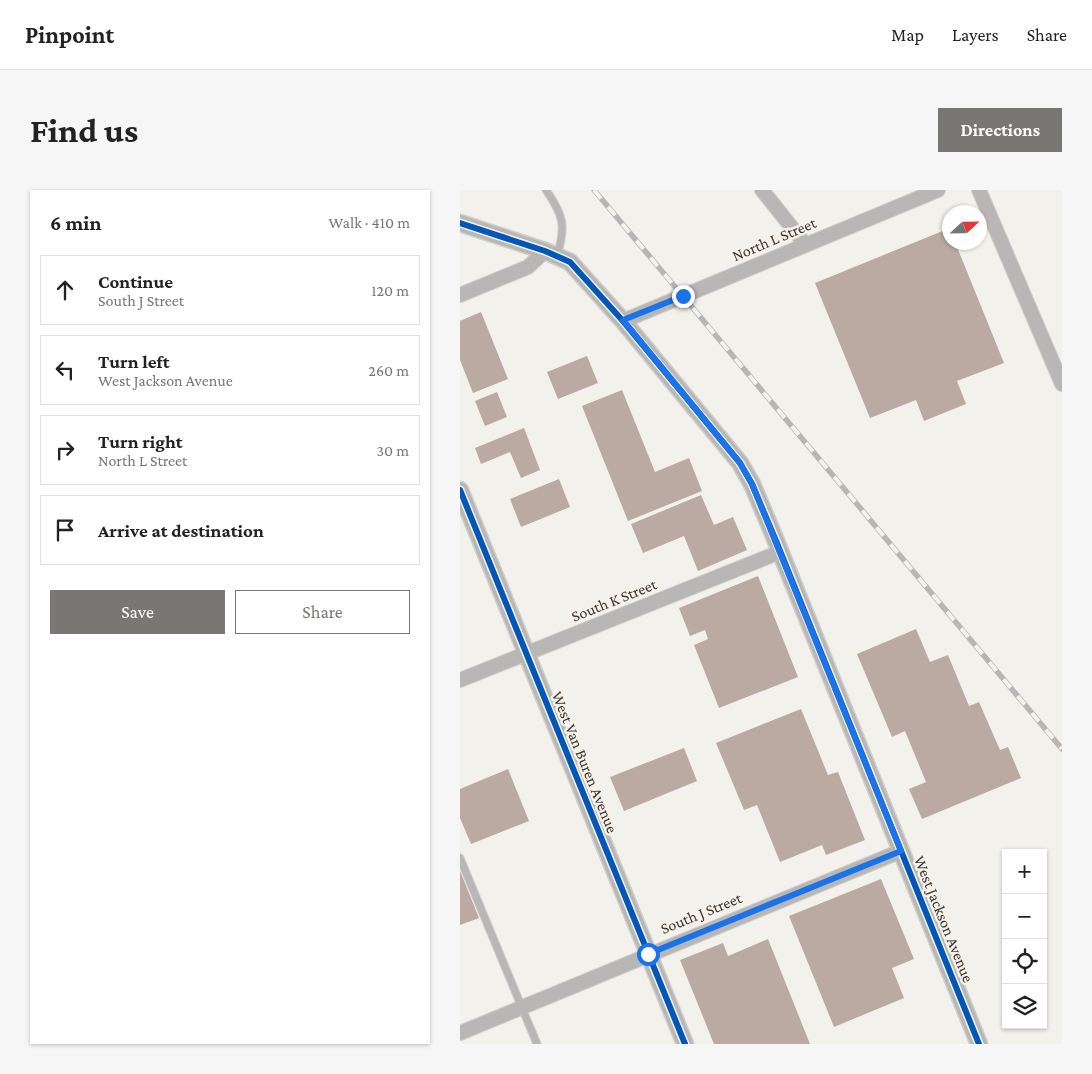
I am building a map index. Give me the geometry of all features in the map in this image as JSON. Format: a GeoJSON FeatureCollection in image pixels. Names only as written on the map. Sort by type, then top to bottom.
{"type":"FeatureCollection","features":[{"type":"Feature","properties":{"kind":"street"},"geometry":{"type":"LineString","coordinates":[[762,190],[805,244]]}},
{"type":"Feature","properties":{"kind":"street","name":"North L Street"},"geometry":{"type":"LineString","coordinates":[[623,320],[938,190]]}},
{"type":"Feature","properties":{"kind":"street"},"geometry":{"type":"LineString","coordinates":[[979,190],[1062,384]]}},
{"type":"Feature","properties":{"kind":"street","name":"West Jackson Avenue"},"geometry":{"type":"LineString","coordinates":[[460,223],[570,262],[623,320],[740,463],[752,484],[780,552],[979,1044]]}},
{"type":"Feature","properties":{"kind":"street"},"geometry":{"type":"LineString","coordinates":[[460,295],[528,267],[551,254]]}},
{"type":"Feature","properties":{"kind":"street","name":"West Van Buren Avenue"},"geometry":{"type":"LineString","coordinates":[[460,490],[685,1044]]}},
{"type":"Feature","properties":{"kind":"street","name":"South K Street"},"geometry":{"type":"LineString","coordinates":[[460,680],[780,552]]}},
{"type":"Feature","properties":{"kind":"street","name":"South J Street"},"geometry":{"type":"LineString","coordinates":[[460,1033],[901,851]]}},
{"type":"Feature","properties":{"kind":"lane"},"geometry":{"type":"LineString","coordinates":[[546,190],[555,203],[562,219],[563,235],[551,254]]}},
{"type":"Feature","properties":{"kind":"lane"},"geometry":{"type":"LineString","coordinates":[[460,858],[537,1044]]}},
{"type":"Feature","properties":{"kind":"building"},"geometry":{"type":"Polygon","coordinates":[[[942,231],[942,250],[958,250],[1004,363],[957,381],[966,404],[924,421],[916,400],[870,418],[815,283],[942,231]]]}},
{"type":"Feature","properties":{"kind":"building"},"geometry":{"type":"Polygon","coordinates":[[[481,312],[508,379],[473,393],[460,360],[460,321],[481,312]]]}},
{"type":"Feature","properties":{"kind":"building"},"geometry":{"type":"Polygon","coordinates":[[[587,356],[598,383],[558,399],[547,372],[587,356]]]}},
{"type":"Feature","properties":{"kind":"building"},"geometry":{"type":"Polygon","coordinates":[[[622,390],[655,472],[689,458],[702,491],[628,521],[582,406],[622,390]]]}},
{"type":"Feature","properties":{"kind":"building"},"geometry":{"type":"Polygon","coordinates":[[[497,392],[507,417],[485,426],[475,401],[497,392]]]}},
{"type":"Feature","properties":{"kind":"building"},"geometry":{"type":"Polygon","coordinates":[[[524,428],[540,470],[521,478],[510,452],[481,464],[475,448],[524,428]]]}},
{"type":"Feature","properties":{"kind":"building"},"geometry":{"type":"Polygon","coordinates":[[[559,479],[570,507],[521,527],[510,499],[559,479]]]}},
{"type":"Feature","properties":{"kind":"building"},"geometry":{"type":"Polygon","coordinates":[[[701,495],[714,525],[733,517],[747,550],[698,571],[684,536],[643,553],[631,524],[701,495]]]}},
{"type":"Feature","properties":{"kind":"building"},"geometry":{"type":"Polygon","coordinates":[[[758,576],[798,677],[719,708],[694,645],[708,639],[705,630],[690,636],[679,608],[758,576]]]}},
{"type":"Feature","properties":{"kind":"building"},"geometry":{"type":"Polygon","coordinates":[[[916,629],[930,662],[948,655],[969,706],[979,702],[1000,750],[1008,747],[1021,778],[922,819],[909,789],[926,782],[905,731],[892,737],[857,654],[916,629]]]}},
{"type":"Feature","properties":{"kind":"building"},"geometry":{"type":"Polygon","coordinates":[[[801,709],[828,775],[838,772],[865,840],[826,855],[822,845],[780,862],[757,805],[744,810],[716,743],[801,709]]]}},
{"type":"Feature","properties":{"kind":"building"},"geometry":{"type":"Polygon","coordinates":[[[684,748],[697,781],[624,811],[610,777],[684,748]]]}},
{"type":"Feature","properties":{"kind":"building"},"geometry":{"type":"Polygon","coordinates":[[[508,769],[529,821],[471,844],[460,818],[460,789],[508,769]]]}},
{"type":"Feature","properties":{"kind":"building"},"geometry":{"type":"Polygon","coordinates":[[[460,871],[479,918],[460,925],[460,871]]]}},
{"type":"Feature","properties":{"kind":"building"},"geometry":{"type":"Polygon","coordinates":[[[881,879],[914,959],[892,968],[904,998],[834,1027],[789,916],[881,879]]]}},
{"type":"Feature","properties":{"kind":"building"},"geometry":{"type":"Polygon","coordinates":[[[768,939],[810,1044],[714,1044],[680,960],[723,943],[728,956],[768,939]]]}},
{"type":"Feature","properties":{"kind":"railway"},"geometry":{"type":"LineString","coordinates":[[594,190],[1062,749]]}},
{"type":"Feature","properties":{"kind":"cycle path"},"geometry":{"type":"LineString","coordinates":[[460,223],[545,251],[570,262],[623,321],[740,463],[752,484],[776,541],[979,1044]]}},
{"type":"Feature","properties":{"kind":"cycle path"},"geometry":{"type":"LineString","coordinates":[[460,490],[685,1044]]}},
{"type":"Feature","properties":{"kind":"route"},"geometry":{"type":"LineString","coordinates":[[648,954],[901,851],[752,484],[740,463],[623,320],[683,296]]}}]}
